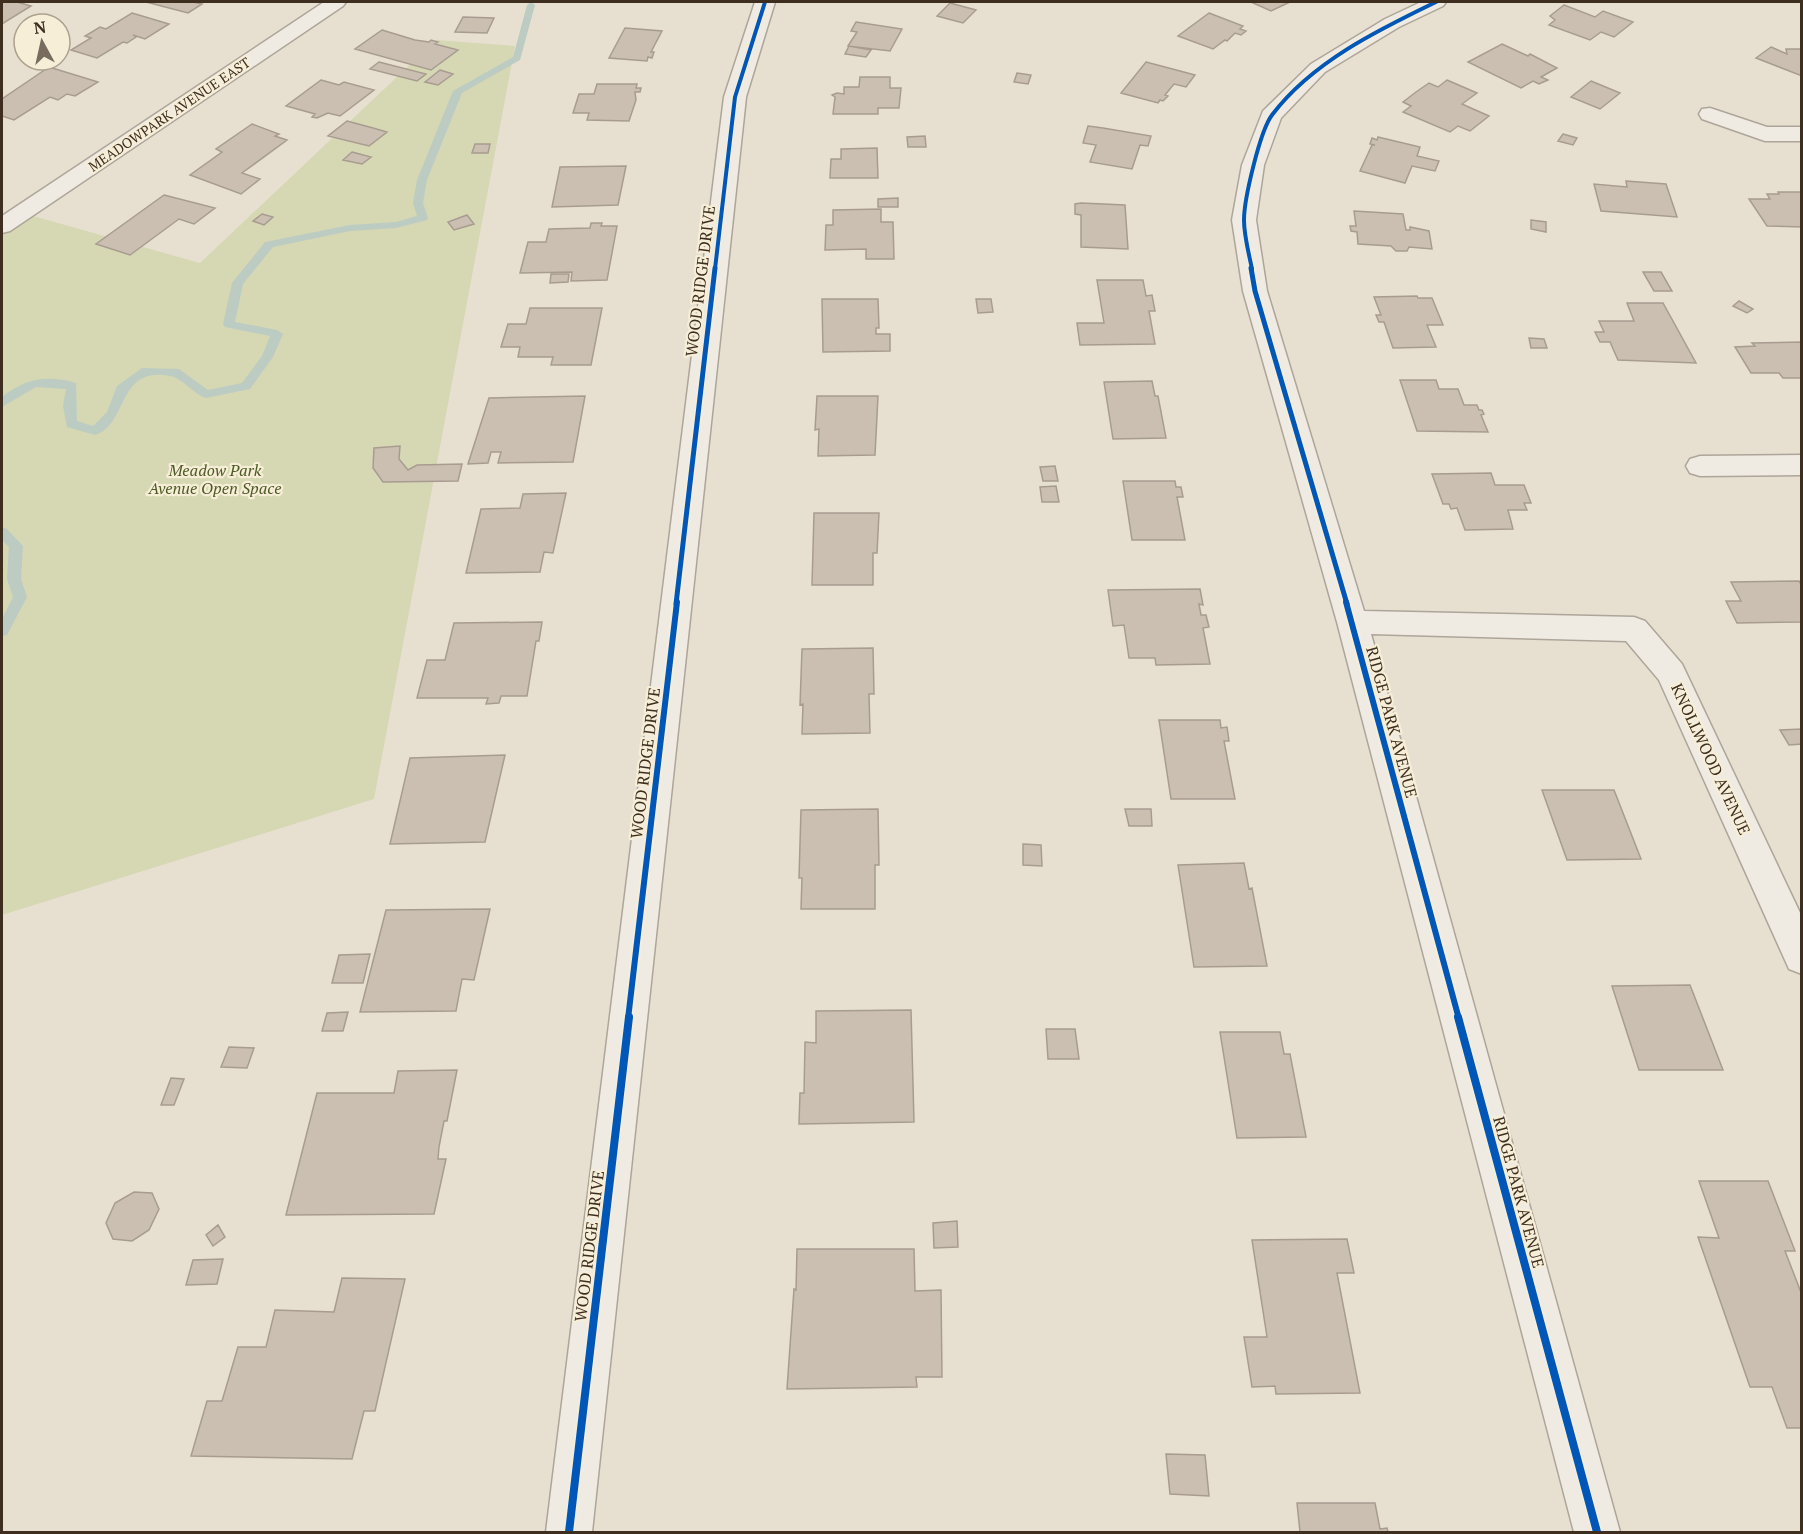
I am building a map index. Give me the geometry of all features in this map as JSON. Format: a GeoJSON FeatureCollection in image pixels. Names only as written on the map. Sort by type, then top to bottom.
{"type":"FeatureCollection","features":[{"type":"Feature","properties":{"kind":"street","name":"MEADOWPARK AVENUE EAST"},"geometry":{"type":"LineString","coordinates":[[2,226],[336,2]]}},
{"type":"Feature","properties":{"kind":"street","name":"WOOD RIDGE DRIVE"},"geometry":{"type":"LineString","coordinates":[[569,1533],[735,97],[765,2]]}},
{"type":"Feature","properties":{"kind":"street","name":"RIDGE PARK AVENUE"},"geometry":{"type":"LineString","coordinates":[[1436,2],[1392,22],[1318,68],[1271,116],[1253,165],[1244,220],[1255,291],[1352,622],[1597,1533]]}},
{"type":"Feature","properties":{"kind":"street"},"geometry":{"type":"LineString","coordinates":[[1710,114],[1765,134],[1802,134]]}},
{"type":"Feature","properties":{"kind":"street"},"geometry":{"type":"LineString","coordinates":[[1700,466],[1802,465]]}},
{"type":"Feature","properties":{"kind":"street","name":"KNOLLWOOD AVENUE"},"geometry":{"type":"LineString","coordinates":[[1352,622],[1634,629],[1671,673],[1802,957]]}},
{"type":"Feature","properties":{"kind":"green space","name":"Meadow Park Avenue Open Space"},"geometry":{"type":"Polygon","coordinates":[[[436,40],[515,46],[374,799],[2,915],[2,223],[19,212],[200,263],[436,40]]]}},
{"type":"Feature","properties":{"kind":"building"},"geometry":{"type":"Polygon","coordinates":[[[2,2],[17,2],[31,6],[21,12],[12,12],[12,18],[2,24],[2,2]]]}},
{"type":"Feature","properties":{"kind":"building"},"geometry":{"type":"Polygon","coordinates":[[[146,2],[193,2],[202,4],[188,13],[146,2]]]}},
{"type":"Feature","properties":{"kind":"building"},"geometry":{"type":"Polygon","coordinates":[[[1251,2],[1290,2],[1271,11],[1251,2]]]}},
{"type":"Feature","properties":{"kind":"building"},"geometry":{"type":"Polygon","coordinates":[[[950,3],[976,10],[963,23],[937,16],[950,3]]]}},
{"type":"Feature","properties":{"kind":"building"},"geometry":{"type":"Polygon","coordinates":[[[1564,5],[1595,17],[1603,11],[1633,22],[1614,37],[1601,32],[1590,40],[1549,25],[1555,20],[1550,16],[1564,5]]]}},
{"type":"Feature","properties":{"kind":"building"},"geometry":{"type":"Polygon","coordinates":[[[132,13],[169,24],[145,39],[133,35],[136,37],[97,58],[72,50],[91,38],[85,36],[100,27],[106,29],[132,13]]]}},
{"type":"Feature","properties":{"kind":"building"},"geometry":{"type":"Polygon","coordinates":[[[1209,13],[1243,26],[1240,29],[1246,31],[1241,35],[1235,33],[1213,49],[1178,36],[1209,13]]]}},
{"type":"Feature","properties":{"kind":"building"},"geometry":{"type":"Polygon","coordinates":[[[463,17],[494,18],[487,33],[455,32],[463,17]]]}},
{"type":"Feature","properties":{"kind":"building"},"geometry":{"type":"Polygon","coordinates":[[[856,22],[902,29],[890,51],[848,46],[857,32],[851,31],[856,22]]]}},
{"type":"Feature","properties":{"kind":"building"},"geometry":{"type":"Polygon","coordinates":[[[625,28],[662,31],[651,52],[654,52],[652,58],[648,57],[647,61],[609,58],[625,28]]]}},
{"type":"Feature","properties":{"kind":"building"},"geometry":{"type":"Polygon","coordinates":[[[382,30],[415,40],[429,42],[431,40],[438,42],[435,44],[458,50],[431,70],[355,49],[382,30]]]}},
{"type":"Feature","properties":{"kind":"building"},"geometry":{"type":"Polygon","coordinates":[[[1502,44],[1528,56],[1530,54],[1557,68],[1541,77],[1548,80],[1539,84],[1533,81],[1521,88],[1468,62],[1502,44]]]}},
{"type":"Feature","properties":{"kind":"building"},"geometry":{"type":"Polygon","coordinates":[[[849,46],[871,50],[866,57],[845,54],[849,46]]]}},
{"type":"Feature","properties":{"kind":"building"},"geometry":{"type":"Polygon","coordinates":[[[1771,47],[1787,54],[1786,49],[1802,49],[1802,76],[1756,58],[1771,47]]]}},
{"type":"Feature","properties":{"kind":"building"},"geometry":{"type":"Polygon","coordinates":[[[379,62],[426,74],[417,81],[370,69],[379,62]]]}},
{"type":"Feature","properties":{"kind":"building"},"geometry":{"type":"Polygon","coordinates":[[[1146,62],[1195,75],[1186,87],[1174,84],[1165,95],[1168,96],[1158,103],[1121,93],[1146,62]]]}},
{"type":"Feature","properties":{"kind":"building"},"geometry":{"type":"Polygon","coordinates":[[[440,70],[453,74],[438,85],[425,82],[440,70]]]}},
{"type":"Feature","properties":{"kind":"building"},"geometry":{"type":"Polygon","coordinates":[[[42,72],[65,72],[98,82],[75,96],[67,94],[58,100],[50,97],[14,120],[2,116],[2,99],[42,72]]]}},
{"type":"Feature","properties":{"kind":"building"},"geometry":{"type":"Polygon","coordinates":[[[1017,73],[1031,75],[1028,84],[1014,82],[1017,73]]]}},
{"type":"Feature","properties":{"kind":"building"},"geometry":{"type":"Polygon","coordinates":[[[860,77],[890,77],[890,88],[901,88],[899,108],[878,108],[878,114],[833,114],[835,97],[832,95],[844,94],[844,87],[859,87],[860,77]]]}},
{"type":"Feature","properties":{"kind":"building"},"geometry":{"type":"Polygon","coordinates":[[[321,80],[339,85],[344,82],[374,90],[340,116],[328,113],[317,118],[312,117],[315,114],[286,106],[321,80]]]}},
{"type":"Feature","properties":{"kind":"building"},"geometry":{"type":"Polygon","coordinates":[[[1447,80],[1477,93],[1462,104],[1489,116],[1470,131],[1458,126],[1450,132],[1403,112],[1411,106],[1403,102],[1416,92],[1429,83],[1438,87],[1447,80]]]}},
{"type":"Feature","properties":{"kind":"building"},"geometry":{"type":"Polygon","coordinates":[[[1591,81],[1620,93],[1600,109],[1571,97],[1591,81]]]}},
{"type":"Feature","properties":{"kind":"building"},"geometry":{"type":"Polygon","coordinates":[[[597,84],[637,84],[636,88],[641,88],[640,92],[635,92],[636,100],[629,121],[587,120],[589,113],[573,113],[579,94],[594,94],[597,84]]]}},
{"type":"Feature","properties":{"kind":"building"},"geometry":{"type":"Polygon","coordinates":[[[347,121],[387,132],[369,146],[328,136],[347,121]]]}},
{"type":"Feature","properties":{"kind":"building"},"geometry":{"type":"Polygon","coordinates":[[[252,124],[279,134],[275,136],[287,140],[242,173],[260,179],[241,194],[190,175],[222,152],[216,149],[252,124]]]}},
{"type":"Feature","properties":{"kind":"building"},"geometry":{"type":"Polygon","coordinates":[[[1088,126],[1151,136],[1148,146],[1140,145],[1132,169],[1090,162],[1096,145],[1083,143],[1088,126]]]}},
{"type":"Feature","properties":{"kind":"building"},"geometry":{"type":"Polygon","coordinates":[[[1563,134],[1577,138],[1573,145],[1558,141],[1563,134]]]}},
{"type":"Feature","properties":{"kind":"building"},"geometry":{"type":"Polygon","coordinates":[[[925,136],[926,147],[908,147],[907,137],[925,136]]]}},
{"type":"Feature","properties":{"kind":"building"},"geometry":{"type":"Polygon","coordinates":[[[1378,137],[1420,147],[1417,156],[1439,161],[1435,171],[1412,166],[1405,183],[1360,171],[1372,145],[1375,145],[1370,144],[1372,138],[1377,140],[1378,137]]]}},
{"type":"Feature","properties":{"kind":"building"},"geometry":{"type":"Polygon","coordinates":[[[475,144],[490,144],[488,153],[472,153],[475,144]]]}},
{"type":"Feature","properties":{"kind":"building"},"geometry":{"type":"Polygon","coordinates":[[[877,148],[878,178],[830,178],[831,159],[841,159],[841,149],[877,148]]]}},
{"type":"Feature","properties":{"kind":"building"},"geometry":{"type":"Polygon","coordinates":[[[352,152],[371,157],[362,164],[343,160],[352,152]]]}},
{"type":"Feature","properties":{"kind":"building"},"geometry":{"type":"Polygon","coordinates":[[[626,166],[618,205],[552,207],[560,167],[626,166]]]}},
{"type":"Feature","properties":{"kind":"building"},"geometry":{"type":"Polygon","coordinates":[[[1626,181],[1666,184],[1677,217],[1601,211],[1594,184],[1627,187],[1626,181]]]}},
{"type":"Feature","properties":{"kind":"building"},"geometry":{"type":"Polygon","coordinates":[[[1778,192],[1802,192],[1802,227],[1767,226],[1749,199],[1770,199],[1767,194],[1779,194],[1778,192]]]}},
{"type":"Feature","properties":{"kind":"building"},"geometry":{"type":"Polygon","coordinates":[[[164,195],[215,208],[194,224],[179,219],[130,255],[96,244],[164,195]]]}},
{"type":"Feature","properties":{"kind":"building"},"geometry":{"type":"Polygon","coordinates":[[[898,198],[898,207],[878,207],[878,199],[898,198]]]}},
{"type":"Feature","properties":{"kind":"building"},"geometry":{"type":"Polygon","coordinates":[[[1075,204],[1125,205],[1128,249],[1081,247],[1081,215],[1075,214],[1075,204]]]}},
{"type":"Feature","properties":{"kind":"building"},"geometry":{"type":"Polygon","coordinates":[[[881,209],[881,222],[893,222],[894,259],[866,259],[866,249],[825,250],[826,225],[833,225],[833,210],[881,209]]]}},
{"type":"Feature","properties":{"kind":"building"},"geometry":{"type":"Polygon","coordinates":[[[1354,211],[1403,214],[1406,230],[1410,230],[1410,227],[1429,231],[1432,249],[1409,247],[1407,251],[1396,251],[1391,246],[1358,244],[1357,232],[1351,231],[1350,226],[1356,226],[1354,211]]]}},
{"type":"Feature","properties":{"kind":"building"},"geometry":{"type":"Polygon","coordinates":[[[262,214],[273,217],[264,225],[253,221],[262,214]]]}},
{"type":"Feature","properties":{"kind":"building"},"geometry":{"type":"Polygon","coordinates":[[[467,215],[474,224],[454,230],[448,222],[467,215]]]}},
{"type":"Feature","properties":{"kind":"building"},"geometry":{"type":"Polygon","coordinates":[[[1531,220],[1546,222],[1546,232],[1531,229],[1531,220]]]}},
{"type":"Feature","properties":{"kind":"building"},"geometry":{"type":"Polygon","coordinates":[[[591,223],[602,223],[601,226],[617,226],[607,280],[571,281],[572,272],[520,273],[528,242],[546,242],[549,229],[590,228],[591,223]]]}},
{"type":"Feature","properties":{"kind":"building"},"geometry":{"type":"Polygon","coordinates":[[[1643,272],[1661,272],[1672,291],[1654,291],[1643,272]]]}},
{"type":"Feature","properties":{"kind":"building"},"geometry":{"type":"Polygon","coordinates":[[[551,274],[569,274],[568,282],[550,283],[551,274]]]}},
{"type":"Feature","properties":{"kind":"building"},"geometry":{"type":"Polygon","coordinates":[[[1097,280],[1143,280],[1146,296],[1152,295],[1155,311],[1149,311],[1155,344],[1080,345],[1077,323],[1104,323],[1097,280]]]}},
{"type":"Feature","properties":{"kind":"building"},"geometry":{"type":"Polygon","coordinates":[[[1417,296],[1418,298],[1432,298],[1443,325],[1427,325],[1436,347],[1393,348],[1384,322],[1379,322],[1376,315],[1381,315],[1374,297],[1417,296]]]}},
{"type":"Feature","properties":{"kind":"building"},"geometry":{"type":"Polygon","coordinates":[[[822,299],[878,299],[879,328],[876,328],[876,334],[890,334],[890,351],[823,352],[822,299]]]}},
{"type":"Feature","properties":{"kind":"building"},"geometry":{"type":"Polygon","coordinates":[[[976,299],[991,299],[993,312],[978,313],[976,299]]]}},
{"type":"Feature","properties":{"kind":"building"},"geometry":{"type":"Polygon","coordinates":[[[1739,301],[1753,309],[1747,313],[1733,306],[1739,301]]]}},
{"type":"Feature","properties":{"kind":"building"},"geometry":{"type":"Polygon","coordinates":[[[1627,303],[1663,303],[1696,363],[1618,360],[1610,342],[1600,342],[1595,332],[1604,332],[1599,321],[1634,321],[1627,303]]]}},
{"type":"Feature","properties":{"kind":"building"},"geometry":{"type":"Polygon","coordinates":[[[530,308],[602,308],[591,365],[551,365],[553,357],[518,357],[520,347],[501,347],[508,324],[526,324],[530,308]]]}},
{"type":"Feature","properties":{"kind":"building"},"geometry":{"type":"Polygon","coordinates":[[[1529,338],[1544,339],[1547,348],[1531,348],[1529,338]]]}},
{"type":"Feature","properties":{"kind":"building"},"geometry":{"type":"Polygon","coordinates":[[[1802,342],[1802,378],[1783,378],[1779,373],[1751,373],[1735,347],[1755,346],[1752,343],[1802,342]]]}},
{"type":"Feature","properties":{"kind":"building"},"geometry":{"type":"Polygon","coordinates":[[[1400,380],[1436,380],[1439,389],[1458,389],[1464,405],[1477,405],[1479,410],[1482,410],[1484,414],[1481,415],[1488,432],[1417,431],[1400,380]]]}},
{"type":"Feature","properties":{"kind":"building"},"geometry":{"type":"Polygon","coordinates":[[[1152,381],[1155,396],[1158,396],[1166,438],[1113,439],[1104,382],[1152,381]]]}},
{"type":"Feature","properties":{"kind":"building"},"geometry":{"type":"Polygon","coordinates":[[[585,396],[573,462],[498,463],[501,452],[491,452],[488,463],[468,464],[489,398],[585,396]]]}},
{"type":"Feature","properties":{"kind":"building"},"geometry":{"type":"Polygon","coordinates":[[[817,396],[878,396],[875,455],[818,456],[819,429],[815,430],[817,396]]]}},
{"type":"Feature","properties":{"kind":"building"},"geometry":{"type":"Polygon","coordinates":[[[400,446],[399,459],[408,470],[417,465],[462,464],[458,481],[383,482],[373,468],[374,448],[400,446]]]}},
{"type":"Feature","properties":{"kind":"building"},"geometry":{"type":"Polygon","coordinates":[[[1055,466],[1058,481],[1043,481],[1040,467],[1055,466]]]}},
{"type":"Feature","properties":{"kind":"building"},"geometry":{"type":"Polygon","coordinates":[[[1491,473],[1495,485],[1524,485],[1531,503],[1524,503],[1527,510],[1508,510],[1513,529],[1465,530],[1457,508],[1451,509],[1449,504],[1443,504],[1432,474],[1491,473]]]}},
{"type":"Feature","properties":{"kind":"building"},"geometry":{"type":"Polygon","coordinates":[[[1123,481],[1175,481],[1176,487],[1181,487],[1183,497],[1177,497],[1185,540],[1132,540],[1123,481]]]}},
{"type":"Feature","properties":{"kind":"building"},"geometry":{"type":"Polygon","coordinates":[[[1056,486],[1059,502],[1042,502],[1040,487],[1056,486]]]}},
{"type":"Feature","properties":{"kind":"building"},"geometry":{"type":"Polygon","coordinates":[[[566,493],[553,553],[544,552],[540,572],[466,573],[481,509],[520,508],[523,494],[566,493]]]}},
{"type":"Feature","properties":{"kind":"building"},"geometry":{"type":"Polygon","coordinates":[[[814,513],[879,513],[877,553],[873,553],[873,585],[812,585],[814,513]]]}},
{"type":"Feature","properties":{"kind":"building"},"geometry":{"type":"Polygon","coordinates":[[[1799,581],[1802,586],[1802,622],[1737,623],[1726,601],[1741,601],[1731,582],[1799,581]]]}},
{"type":"Feature","properties":{"kind":"building"},"geometry":{"type":"Polygon","coordinates":[[[1200,589],[1203,605],[1199,604],[1201,615],[1206,615],[1209,627],[1203,628],[1210,664],[1156,665],[1155,658],[1129,658],[1124,625],[1113,626],[1108,590],[1200,589]]]}},
{"type":"Feature","properties":{"kind":"building"},"geometry":{"type":"Polygon","coordinates":[[[542,622],[539,641],[536,641],[527,696],[501,696],[499,703],[486,704],[488,698],[417,698],[427,660],[445,660],[454,623],[542,622]]]}},
{"type":"Feature","properties":{"kind":"building"},"geometry":{"type":"Polygon","coordinates":[[[873,648],[874,694],[869,694],[870,733],[802,734],[803,704],[800,705],[802,649],[873,648]]]}},
{"type":"Feature","properties":{"kind":"building"},"geometry":{"type":"Polygon","coordinates":[[[1159,720],[1220,720],[1221,728],[1227,727],[1229,741],[1224,741],[1235,799],[1171,799],[1159,720]]]}},
{"type":"Feature","properties":{"kind":"building"},"geometry":{"type":"Polygon","coordinates":[[[1802,729],[1802,744],[1789,745],[1780,730],[1802,729]]]}},
{"type":"Feature","properties":{"kind":"building"},"geometry":{"type":"Polygon","coordinates":[[[505,755],[485,842],[390,844],[410,758],[505,755]]]}},
{"type":"Feature","properties":{"kind":"building"},"geometry":{"type":"Polygon","coordinates":[[[1542,790],[1614,790],[1641,859],[1567,860],[1542,790]]]}},
{"type":"Feature","properties":{"kind":"building"},"geometry":{"type":"Polygon","coordinates":[[[878,809],[879,865],[875,865],[875,909],[801,909],[802,878],[799,878],[801,810],[878,809]]]}},
{"type":"Feature","properties":{"kind":"building"},"geometry":{"type":"Polygon","coordinates":[[[1125,809],[1151,809],[1152,826],[1129,826],[1125,809]]]}},
{"type":"Feature","properties":{"kind":"building"},"geometry":{"type":"Polygon","coordinates":[[[1023,844],[1041,845],[1042,866],[1023,865],[1023,844]]]}},
{"type":"Feature","properties":{"kind":"building"},"geometry":{"type":"Polygon","coordinates":[[[1244,863],[1249,889],[1252,888],[1267,966],[1194,967],[1178,865],[1244,863]]]}},
{"type":"Feature","properties":{"kind":"building"},"geometry":{"type":"Polygon","coordinates":[[[490,909],[474,980],[462,979],[456,1011],[360,1012],[386,910],[490,909]]]}},
{"type":"Feature","properties":{"kind":"building"},"geometry":{"type":"Polygon","coordinates":[[[370,954],[363,983],[332,983],[339,955],[370,954]]]}},
{"type":"Feature","properties":{"kind":"building"},"geometry":{"type":"Polygon","coordinates":[[[1690,985],[1723,1070],[1639,1070],[1612,986],[1690,985]]]}},
{"type":"Feature","properties":{"kind":"building"},"geometry":{"type":"Polygon","coordinates":[[[911,1010],[914,1122],[799,1124],[800,1093],[804,1093],[805,1042],[816,1043],[816,1011],[911,1010]]]}},
{"type":"Feature","properties":{"kind":"building"},"geometry":{"type":"Polygon","coordinates":[[[348,1012],[343,1031],[322,1031],[327,1013],[348,1012]]]}},
{"type":"Feature","properties":{"kind":"building"},"geometry":{"type":"Polygon","coordinates":[[[1046,1029],[1075,1029],[1079,1059],[1048,1059],[1046,1029]]]}},
{"type":"Feature","properties":{"kind":"building"},"geometry":{"type":"Polygon","coordinates":[[[1220,1032],[1280,1032],[1284,1054],[1290,1054],[1306,1137],[1237,1138],[1220,1032]]]}},
{"type":"Feature","properties":{"kind":"building"},"geometry":{"type":"Polygon","coordinates":[[[229,1047],[254,1048],[247,1068],[221,1067],[229,1047]]]}},
{"type":"Feature","properties":{"kind":"building"},"geometry":{"type":"Polygon","coordinates":[[[457,1070],[447,1121],[444,1121],[439,1147],[438,1159],[446,1159],[434,1214],[286,1215],[317,1093],[394,1093],[398,1071],[457,1070]]]}},
{"type":"Feature","properties":{"kind":"building"},"geometry":{"type":"Polygon","coordinates":[[[171,1078],[184,1079],[174,1105],[161,1105],[171,1078]]]}},
{"type":"Feature","properties":{"kind":"building"},"geometry":{"type":"Polygon","coordinates":[[[1699,1181],[1768,1181],[1795,1251],[1785,1251],[1802,1295],[1802,1428],[1787,1428],[1772,1387],[1750,1387],[1698,1237],[1719,1238],[1699,1181]]]}},
{"type":"Feature","properties":{"kind":"building"},"geometry":{"type":"Polygon","coordinates":[[[134,1192],[152,1193],[159,1209],[149,1230],[132,1241],[113,1239],[106,1223],[115,1203],[134,1192]]]}},
{"type":"Feature","properties":{"kind":"building"},"geometry":{"type":"Polygon","coordinates":[[[957,1221],[958,1247],[934,1248],[933,1223],[957,1221]]]}},
{"type":"Feature","properties":{"kind":"building"},"geometry":{"type":"Polygon","coordinates":[[[218,1225],[225,1237],[213,1246],[206,1235],[218,1225]]]}},
{"type":"Feature","properties":{"kind":"building"},"geometry":{"type":"Polygon","coordinates":[[[1347,1239],[1354,1273],[1337,1273],[1360,1393],[1276,1394],[1275,1386],[1252,1387],[1244,1337],[1267,1337],[1252,1240],[1347,1239]]]}},
{"type":"Feature","properties":{"kind":"building"},"geometry":{"type":"Polygon","coordinates":[[[797,1249],[914,1249],[915,1291],[941,1290],[942,1377],[916,1377],[917,1387],[787,1389],[794,1289],[796,1290],[797,1249]]]}},
{"type":"Feature","properties":{"kind":"building"},"geometry":{"type":"Polygon","coordinates":[[[223,1259],[217,1284],[186,1285],[193,1260],[223,1259]]]}},
{"type":"Feature","properties":{"kind":"building"},"geometry":{"type":"Polygon","coordinates":[[[342,1278],[405,1279],[375,1411],[364,1411],[352,1459],[191,1456],[207,1401],[222,1401],[238,1347],[266,1347],[275,1310],[334,1312],[342,1278]]]}},
{"type":"Feature","properties":{"kind":"building"},"geometry":{"type":"Polygon","coordinates":[[[1166,1454],[1205,1455],[1209,1496],[1170,1494],[1166,1454]]]}},
{"type":"Feature","properties":{"kind":"building"},"geometry":{"type":"Polygon","coordinates":[[[1297,1503],[1375,1503],[1380,1529],[1387,1528],[1388,1532],[1300,1532],[1297,1503]]]}},
{"type":"Feature","properties":{"kind":"waterway"},"geometry":{"type":"LineString","coordinates":[[2,403],[19,390],[34,383],[50,382],[72,386],[69,406],[71,424],[95,431],[112,414],[121,389],[146,371],[175,372],[206,394],[246,386],[267,357],[277,334],[229,324],[238,283],[269,244],[350,228],[396,225],[423,218],[418,203],[422,180],[458,91],[517,58],[531,5]]}},
{"type":"Feature","properties":{"kind":"waterway"},"geometry":{"type":"LineString","coordinates":[[2,532],[16,546],[14,579],[20,597],[2,631]]}},
{"type":"Feature","properties":{"kind":"cycle path"},"geometry":{"type":"LineString","coordinates":[[569,1532],[735,97],[765,2]]}},
{"type":"Feature","properties":{"kind":"cycle path"},"geometry":{"type":"LineString","coordinates":[[1436,2],[1392,23],[1318,68],[1271,116],[1253,165],[1244,220],[1255,291],[1352,622],[1597,1532]]}}]}
